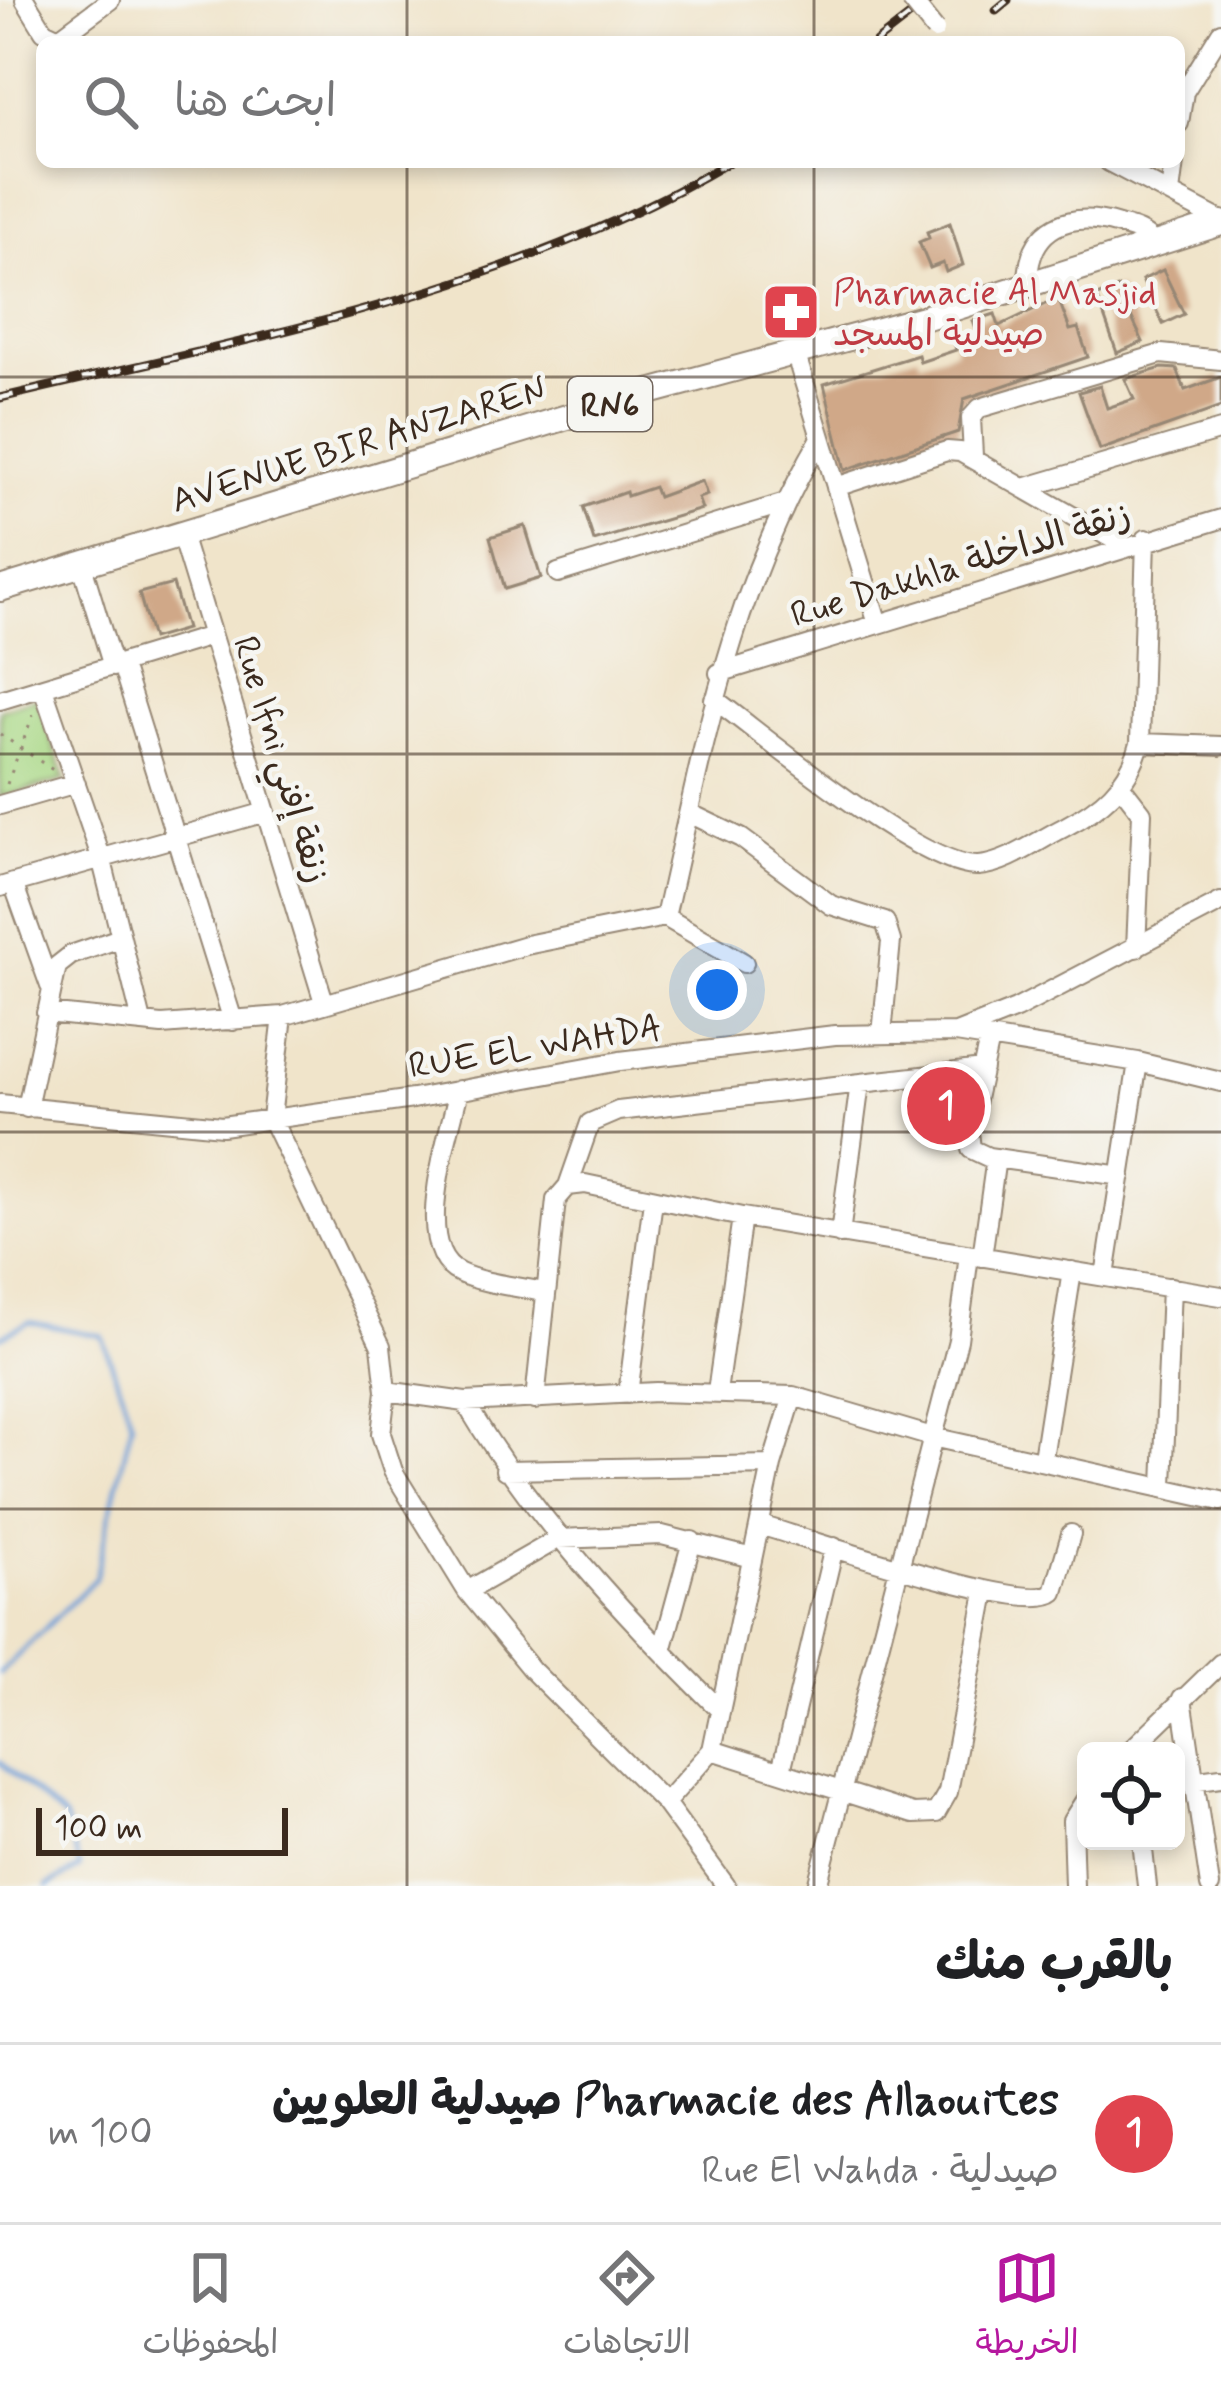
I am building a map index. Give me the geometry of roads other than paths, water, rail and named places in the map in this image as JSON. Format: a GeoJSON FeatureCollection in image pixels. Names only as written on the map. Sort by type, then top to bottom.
{"type":"FeatureCollection","features":[{"type":"Feature","properties":{"kind":"main road","name":"AVENUE BIR ANZAREN"},"geometry":{"type":"LineString","coordinates":[[0,589],[1221,222]]}},
{"type":"Feature","properties":{"kind":"street"},"geometry":{"type":"LineString","coordinates":[[25,0],[44,31],[55,36]]}},
{"type":"Feature","properties":{"kind":"street"},"geometry":{"type":"LineString","coordinates":[[62,36],[110,0]]}},
{"type":"Feature","properties":{"kind":"street"},"geometry":{"type":"LineString","coordinates":[[911,0],[941,36]]}},
{"type":"Feature","properties":{"kind":"street"},"geometry":{"type":"LineString","coordinates":[[1185,90],[1221,32]]}},
{"type":"Feature","properties":{"kind":"street"},"geometry":{"type":"LineString","coordinates":[[1121,168],[1221,222]]}},
{"type":"Feature","properties":{"kind":"street"},"geometry":{"type":"LineString","coordinates":[[1170,193],[1173,168]]}},
{"type":"Feature","properties":{"kind":"street"},"geometry":{"type":"LineString","coordinates":[[1028,283],[1028,260],[1039,240],[1051,226],[1072,217],[1139,230],[1153,242]]}},
{"type":"Feature","properties":{"kind":"street"},"geometry":{"type":"LineString","coordinates":[[795,352],[878,624]]}},
{"type":"Feature","properties":{"kind":"street"},"geometry":{"type":"LineString","coordinates":[[973,456],[971,418],[980,408],[1161,354],[1221,360]]}},
{"type":"Feature","properties":{"kind":"street"},"geometry":{"type":"LineString","coordinates":[[1024,488],[1221,430]]}},
{"type":"Feature","properties":{"kind":"street"},"geometry":{"type":"LineString","coordinates":[[665,917],[719,673],[782,503],[821,438]]}},
{"type":"Feature","properties":{"kind":"street"},"geometry":{"type":"LineString","coordinates":[[836,487],[947,451],[973,456],[1125,545]]}},
{"type":"Feature","properties":{"kind":"street"},"geometry":{"type":"LineString","coordinates":[[558,573],[782,503]]}},
{"type":"Feature","properties":{"kind":"street","name":"Rue Dakhla زنقة الداخلة"},"geometry":{"type":"LineString","coordinates":[[719,673],[1221,519]]}},
{"type":"Feature","properties":{"kind":"street","name":"Rue Ifni زنقة إفني"},"geometry":{"type":"LineString","coordinates":[[181,536],[324,1001]]}},
{"type":"Feature","properties":{"kind":"street"},"geometry":{"type":"LineString","coordinates":[[714,699],[904,837],[965,866],[997,862],[1094,811],[1134,766],[1139,742],[1146,539]]}},
{"type":"Feature","properties":{"kind":"street"},"geometry":{"type":"LineString","coordinates":[[82,565],[233,1021]]}},
{"type":"Feature","properties":{"kind":"street"},"geometry":{"type":"LineString","coordinates":[[0,700],[211,636]]}},
{"type":"Feature","properties":{"kind":"street"},"geometry":{"type":"LineString","coordinates":[[44,688],[101,857],[142,1022]]}},
{"type":"Feature","properties":{"kind":"street"},"geometry":{"type":"LineString","coordinates":[[1139,742],[1221,746]]}},
{"type":"Feature","properties":{"kind":"street"},"geometry":{"type":"LineString","coordinates":[[0,806],[74,784]]}},
{"type":"Feature","properties":{"kind":"street"},"geometry":{"type":"LineString","coordinates":[[1120,786],[1142,813],[1136,948]]}},
{"type":"Feature","properties":{"kind":"street"},"geometry":{"type":"LineString","coordinates":[[52,989],[7,885],[266,812]]}},
{"type":"Feature","properties":{"kind":"street"},"geometry":{"type":"LineString","coordinates":[[689,812],[741,838],[815,896],[848,913],[885,922],[891,941],[882,1034]]}},
{"type":"Feature","properties":{"kind":"street"},"geometry":{"type":"LineString","coordinates":[[956,1033],[1221,902]]}},
{"type":"Feature","properties":{"kind":"street"},"geometry":{"type":"LineString","coordinates":[[46,1013],[142,1022],[283,1016],[526,945],[665,917],[744,963]]}},
{"type":"Feature","properties":{"kind":"street"},"geometry":{"type":"LineString","coordinates":[[27,1108],[62,960],[120,938]]}},
{"type":"Feature","properties":{"kind":"street"},"geometry":{"type":"LineString","coordinates":[[283,1016],[272,1118],[381,1346],[385,1454],[467,1591],[531,1669],[665,1803],[726,1886]]}},
{"type":"Feature","properties":{"kind":"street","name":"RUE EL WAHDA"},"geometry":{"type":"LineString","coordinates":[[0,1104],[179,1124],[272,1118],[620,1061],[882,1034],[956,1033],[1138,1062],[1221,1082]]}},
{"type":"Feature","properties":{"kind":"street"},"geometry":{"type":"LineString","coordinates":[[989,1039],[968,1144],[976,1153],[1121,1176]]}},
{"type":"Feature","properties":{"kind":"street"},"geometry":{"type":"LineString","coordinates":[[1105,1276],[1138,1062]]}},
{"type":"Feature","properties":{"kind":"street"},"geometry":{"type":"LineString","coordinates":[[536,1400],[542,1292],[556,1200],[568,1186],[583,1130],[601,1116],[983,1069]]}},
{"type":"Feature","properties":{"kind":"street"},"geometry":{"type":"LineString","coordinates":[[841,1234],[860,1083]]}},
{"type":"Feature","properties":{"kind":"street"},"geometry":{"type":"LineString","coordinates":[[460,1090],[438,1189],[434,1242],[445,1262],[463,1275],[542,1292]]}},
{"type":"Feature","properties":{"kind":"street"},"geometry":{"type":"LineString","coordinates":[[817,1886],[846,1790],[898,1565],[958,1340],[996,1158]]}},
{"type":"Feature","properties":{"kind":"street"},"geometry":{"type":"LineString","coordinates":[[568,1186],[585,1184],[742,1217],[1221,1296]]}},
{"type":"Feature","properties":{"kind":"street"},"geometry":{"type":"LineString","coordinates":[[628,1394],[653,1200]]}},
{"type":"Feature","properties":{"kind":"street"},"geometry":{"type":"LineString","coordinates":[[717,1392],[742,1217]]}},
{"type":"Feature","properties":{"kind":"street"},"geometry":{"type":"LineString","coordinates":[[1042,1458],[1072,1271]]}},
{"type":"Feature","properties":{"kind":"street"},"geometry":{"type":"LineString","coordinates":[[1163,1485],[1171,1287]]}},
{"type":"Feature","properties":{"kind":"street"},"geometry":{"type":"LineString","coordinates":[[386,1391],[465,1402],[717,1392],[793,1396],[932,1437],[1163,1485],[1221,1502]]}},
{"type":"Feature","properties":{"kind":"street"},"geometry":{"type":"LineString","coordinates":[[665,1803],[712,1750],[772,1465],[793,1396]]}},
{"type":"Feature","properties":{"kind":"street"},"geometry":{"type":"LineString","coordinates":[[465,1402],[506,1470],[558,1539],[720,1710]]}},
{"type":"Feature","properties":{"kind":"street"},"geometry":{"type":"LineString","coordinates":[[506,1470],[772,1465]]}},
{"type":"Feature","properties":{"kind":"street"},"geometry":{"type":"LineString","coordinates":[[760,1525],[986,1592],[1048,1598],[1071,1534]]}},
{"type":"Feature","properties":{"kind":"street"},"geometry":{"type":"LineString","coordinates":[[467,1591],[558,1539],[662,1535],[752,1558]]}},
{"type":"Feature","properties":{"kind":"street"},"geometry":{"type":"LineString","coordinates":[[662,1651],[692,1541]]}},
{"type":"Feature","properties":{"kind":"street"},"geometry":{"type":"LineString","coordinates":[[781,1771],[834,1547]]}},
{"type":"Feature","properties":{"kind":"street"},"geometry":{"type":"LineString","coordinates":[[712,1750],[914,1814],[940,1810],[986,1592]]}},
{"type":"Feature","properties":{"kind":"street"},"geometry":{"type":"LineString","coordinates":[[1139,1742],[1221,1663]]}},
{"type":"Feature","properties":{"kind":"street"},"geometry":{"type":"LineString","coordinates":[[1183,1698],[1210,1886]]}},
{"type":"Feature","properties":{"kind":"street"},"geometry":{"type":"LineString","coordinates":[[1185,1782],[1221,1777]]}},
{"type":"Feature","properties":{"kind":"street"},"geometry":{"type":"LineString","coordinates":[[1073,1886],[1072,1821],[1077,1813]]}},
{"type":"Feature","properties":{"kind":"street"},"geometry":{"type":"LineString","coordinates":[[1143,1850],[1147,1886]]}},
{"type":"Feature","properties":{"kind":"waterway"},"geometry":{"type":"LineString","coordinates":[[0,1337],[29,1322],[102,1336],[132,1422],[95,1579],[0,1673]]}},
{"type":"Feature","properties":{"kind":"waterway"},"geometry":{"type":"LineString","coordinates":[[0,1762],[65,1819],[80,1868],[47,1886]]}},
{"type":"Feature","properties":{"kind":"railway"},"geometry":{"type":"LineString","coordinates":[[884,36],[930,0]]}},
{"type":"Feature","properties":{"kind":"railway"},"geometry":{"type":"LineString","coordinates":[[996,10],[1008,0]]}},
{"type":"Feature","properties":{"kind":"railway"},"geometry":{"type":"LineString","coordinates":[[0,398],[281,332],[466,279],[644,208],[718,168]]}},
{"type":"Feature","properties":{"kind":"place","name":"Pharmacie Al Masjid صيدلية المسجد"},"geometry":{"type":"Point","coordinates":[791,312]}},
{"type":"Feature","properties":{"kind":"place","name":"Pharmacie des Allaouites صيدلية العلويين"},"geometry":{"type":"Point","coordinates":[946,1106]}}]}
